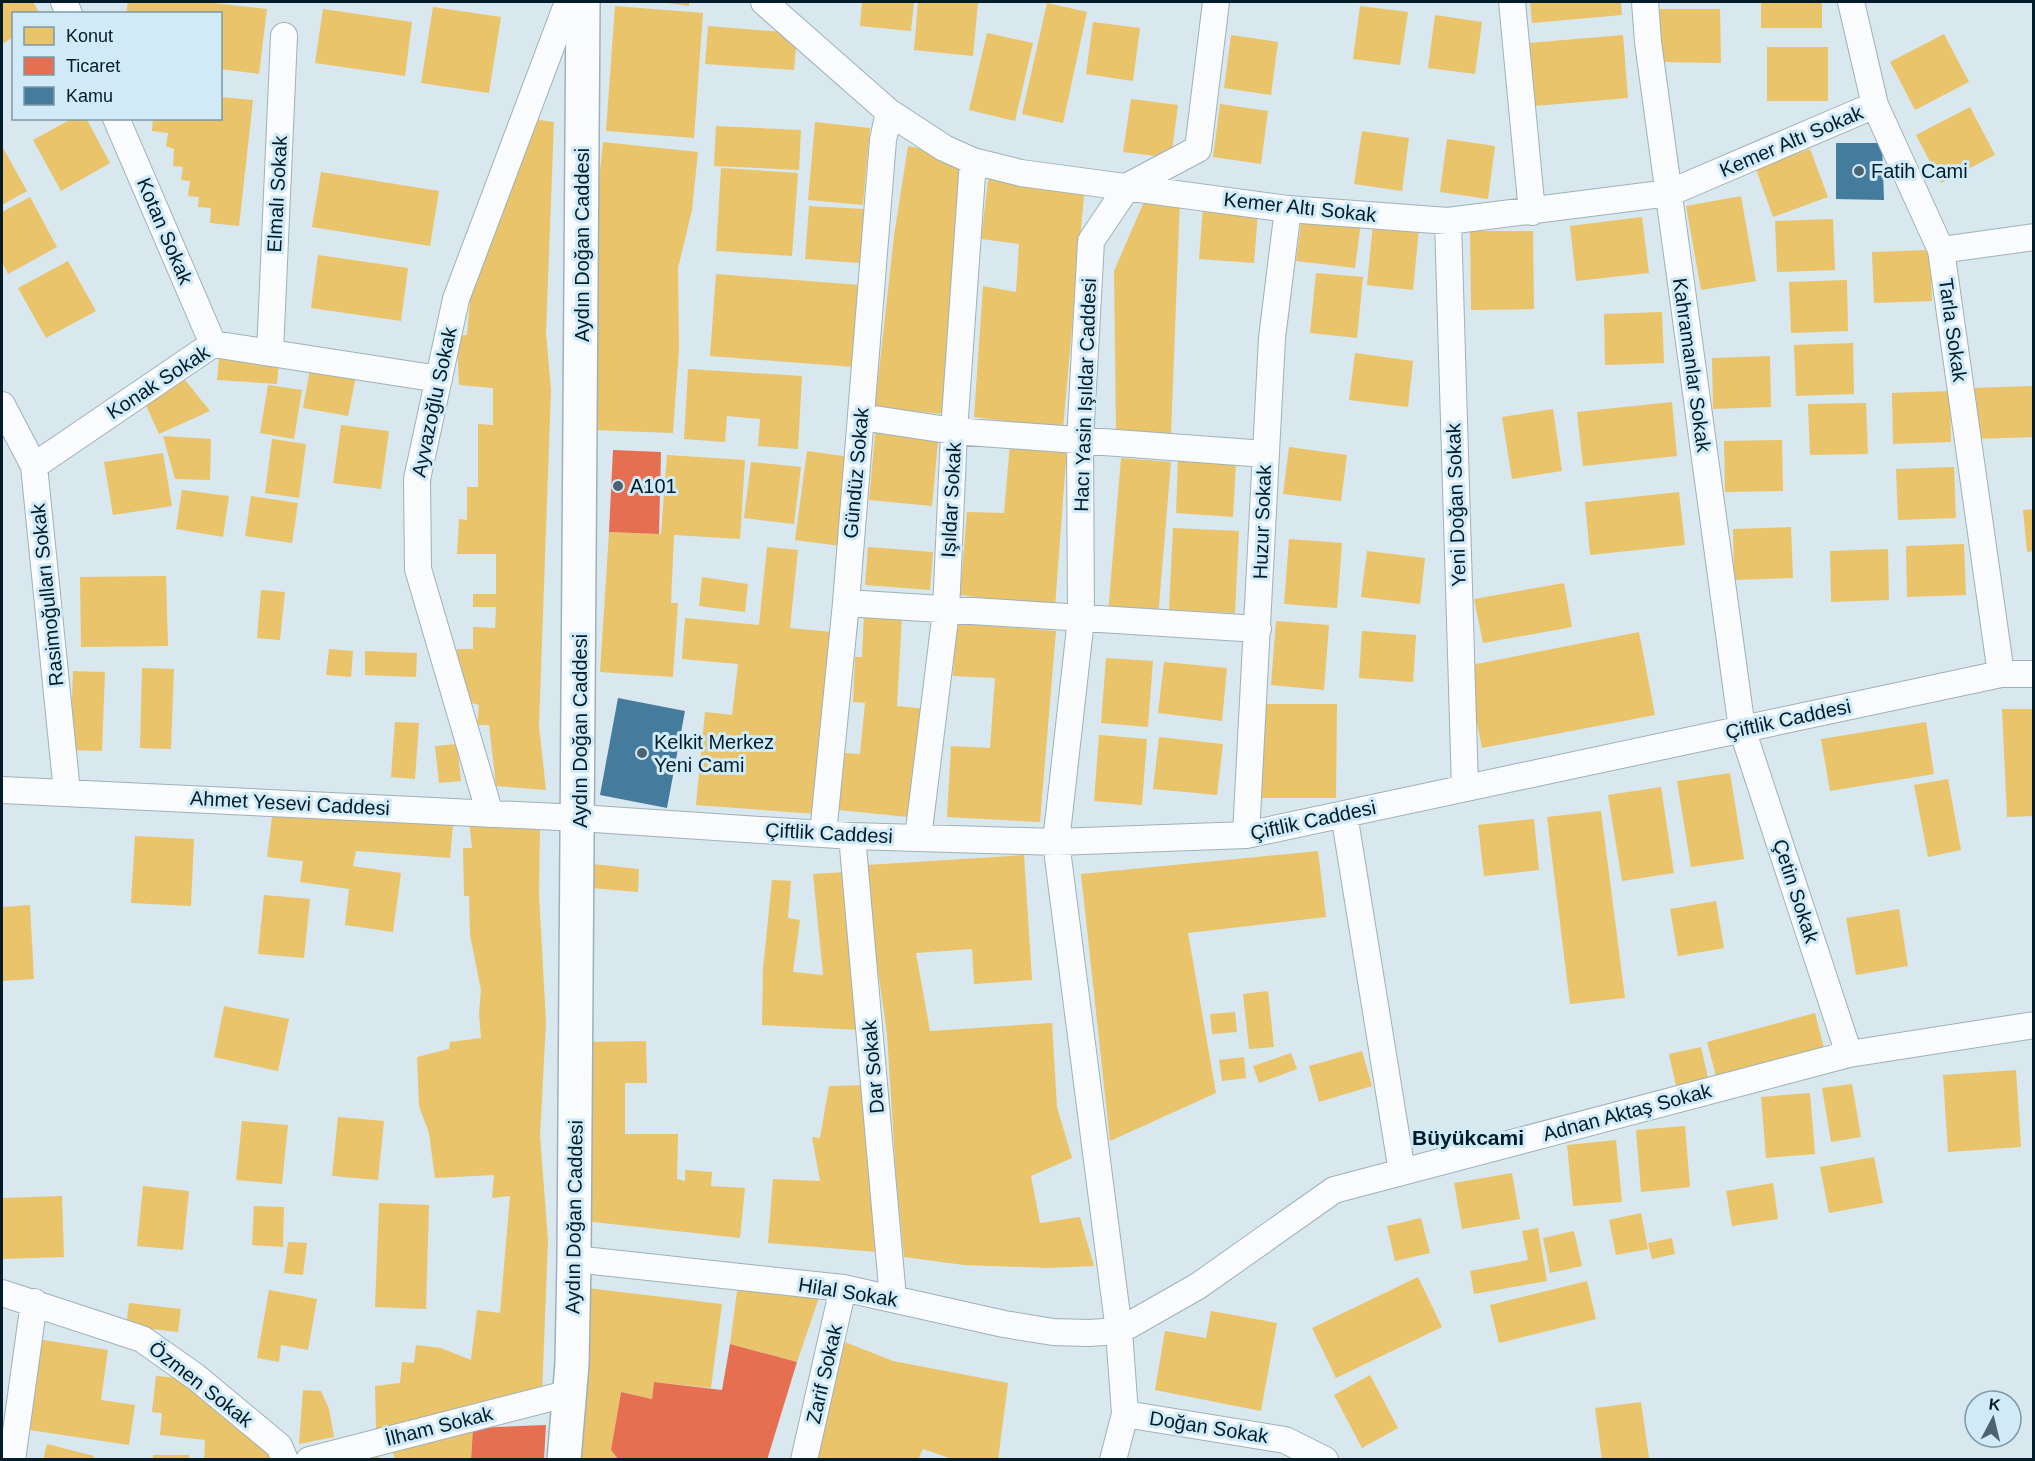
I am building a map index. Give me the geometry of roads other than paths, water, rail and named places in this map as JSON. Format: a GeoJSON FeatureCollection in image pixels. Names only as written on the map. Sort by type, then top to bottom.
{"type":"FeatureCollection","features":[{"type":"Feature","properties":{"kind":"main road","name":"Aydın Doğan Caddesi"},"geometry":{"type":"LineString","coordinates":[[564,1460],[570,1393],[574,1259],[579,818],[583,2]]}},
{"type":"Feature","properties":{"kind":"street","name":"Ayvazoğlu Sokak"},"geometry":{"type":"LineString","coordinates":[[490,814],[418,569],[417,479],[456,298],[568,2]]}},
{"type":"Feature","properties":{"kind":"street","name":"Kemer Altı Sokak"},"geometry":{"type":"LineString","coordinates":[[764,2],[889,112],[945,148],[972,160],[1021,173],[1288,209],[1448,221],[1668,193],[1875,105]]}},
{"type":"Feature","properties":{"kind":"street","name":"Hacı Yasin Işıldar Caddesi"},"geometry":{"type":"LineString","coordinates":[[1113,1460],[1125,1414],[1119,1331],[1056,842],[1081,619],[1080,441],[1091,241],[1128,186],[1198,149],[1216,2]]}},
{"type":"Feature","properties":{"kind":"street"},"geometry":{"type":"LineString","coordinates":[[1512,2],[1532,212]]}},
{"type":"Feature","properties":{"kind":"street","name":"Kahramanlar Sokak"},"geometry":{"type":"LineString","coordinates":[[1646,2],[1648,42],[1742,729]]}},
{"type":"Feature","properties":{"kind":"street","name":"Tarla Sokak"},"geometry":{"type":"LineString","coordinates":[[1851,2],[1875,105],[1941,250],[2001,674]]}},
{"type":"Feature","properties":{"kind":"street","name":"Elmalı Sokak"},"geometry":{"type":"LineString","coordinates":[[270,353],[284,36]]}},
{"type":"Feature","properties":{"kind":"street","name":"Gündüz Sokak"},"geometry":{"type":"LineString","coordinates":[[823,834],[846,603],[883,140],[889,112]]}},
{"type":"Feature","properties":{"kind":"street","name":"Kotan Sokak"},"geometry":{"type":"LineString","coordinates":[[117,120],[213,344]]}},
{"type":"Feature","properties":{"kind":"street","name":"Işıldar Sokak"},"geometry":{"type":"LineString","coordinates":[[918,838],[946,611],[954,430],[972,160]]}},
{"type":"Feature","properties":{"kind":"street","name":"Huzur Sokak"},"geometry":{"type":"LineString","coordinates":[[1246,835],[1272,338],[1288,209]]}},
{"type":"Feature","properties":{"kind":"street","name":"Yeni Doğan Sokak"},"geometry":{"type":"LineString","coordinates":[[1448,221],[1465,788]]}},
{"type":"Feature","properties":{"kind":"street"},"geometry":{"type":"LineString","coordinates":[[1941,250],[2034,237]]}},
{"type":"Feature","properties":{"kind":"street","name":"Konak Sokak"},"geometry":{"type":"LineString","coordinates":[[34,466],[213,344],[439,379]]}},
{"type":"Feature","properties":{"kind":"street","name":"Rasimoğulları Sokak"},"geometry":{"type":"LineString","coordinates":[[2,405],[34,466],[67,792]]}},
{"type":"Feature","properties":{"kind":"street"},"geometry":{"type":"LineString","coordinates":[[861,417],[954,430],[1265,454]]}},
{"type":"Feature","properties":{"kind":"street"},"geometry":{"type":"LineString","coordinates":[[2,450],[34,466]]}},
{"type":"Feature","properties":{"kind":"street"},"geometry":{"type":"LineString","coordinates":[[846,603],[1258,629]]}},
{"type":"Feature","properties":{"kind":"street","name":"Çiftlik Caddesi"},"geometry":{"type":"LineString","coordinates":[[579,818],[852,836],[1056,842],[1246,835],[2001,674],[2034,674]]}},
{"type":"Feature","properties":{"kind":"street","name":"Çetin Sokak"},"geometry":{"type":"LineString","coordinates":[[1742,729],[1850,1054]]}},
{"type":"Feature","properties":{"kind":"street","name":"Ahmet Yesevi Caddesi"},"geometry":{"type":"LineString","coordinates":[[2,790],[579,818]]}},
{"type":"Feature","properties":{"kind":"street"},"geometry":{"type":"LineString","coordinates":[[1344,814],[1402,1172]]}},
{"type":"Feature","properties":{"kind":"street","name":"Dar Sokak"},"geometry":{"type":"LineString","coordinates":[[852,836],[893,1298]]}},
{"type":"Feature","properties":{"kind":"street","name":"Adnan Aktaş Sokak"},"geometry":{"type":"LineString","coordinates":[[1119,1331],[1198,1286],[1335,1190],[1850,1054],[2034,1025]]}},
{"type":"Feature","properties":{"kind":"street","name":"Hilal Sokak"},"geometry":{"type":"LineString","coordinates":[[574,1259],[843,1288],[1004,1324],[1043,1330],[1089,1333],[1119,1331]]}},
{"type":"Feature","properties":{"kind":"street","name":"Zarif Sokak"},"geometry":{"type":"LineString","coordinates":[[804,1460],[843,1288]]}},
{"type":"Feature","properties":{"kind":"street","name":"Özmen Sokak"},"geometry":{"type":"LineString","coordinates":[[2,1293],[142,1339],[196,1377],[279,1446],[285,1460]]}},
{"type":"Feature","properties":{"kind":"street"},"geometry":{"type":"LineString","coordinates":[[12,1460],[34,1302]]}},
{"type":"Feature","properties":{"kind":"street","name":"İlham Sokak"},"geometry":{"type":"LineString","coordinates":[[309,1460],[570,1393]]}},
{"type":"Feature","properties":{"kind":"street","name":"Doğan Sokak"},"geometry":{"type":"LineString","coordinates":[[1125,1414],[1325,1460]]}},
{"type":"Feature","properties":{"kind":"place","name":"Fatih Cami"},"geometry":{"type":"Point","coordinates":[1859,171]}},
{"type":"Feature","properties":{"kind":"place","name":"A101"},"geometry":{"type":"Point","coordinates":[618,486]}},
{"type":"Feature","properties":{"kind":"place","name":"Kelkit Merkez Yeni Cami"},"geometry":{"type":"Point","coordinates":[642,753]}},
{"type":"Feature","properties":{"kind":"district","name":"Büyükcami"},"geometry":{"type":"Point","coordinates":[1468,1138]}}]}
